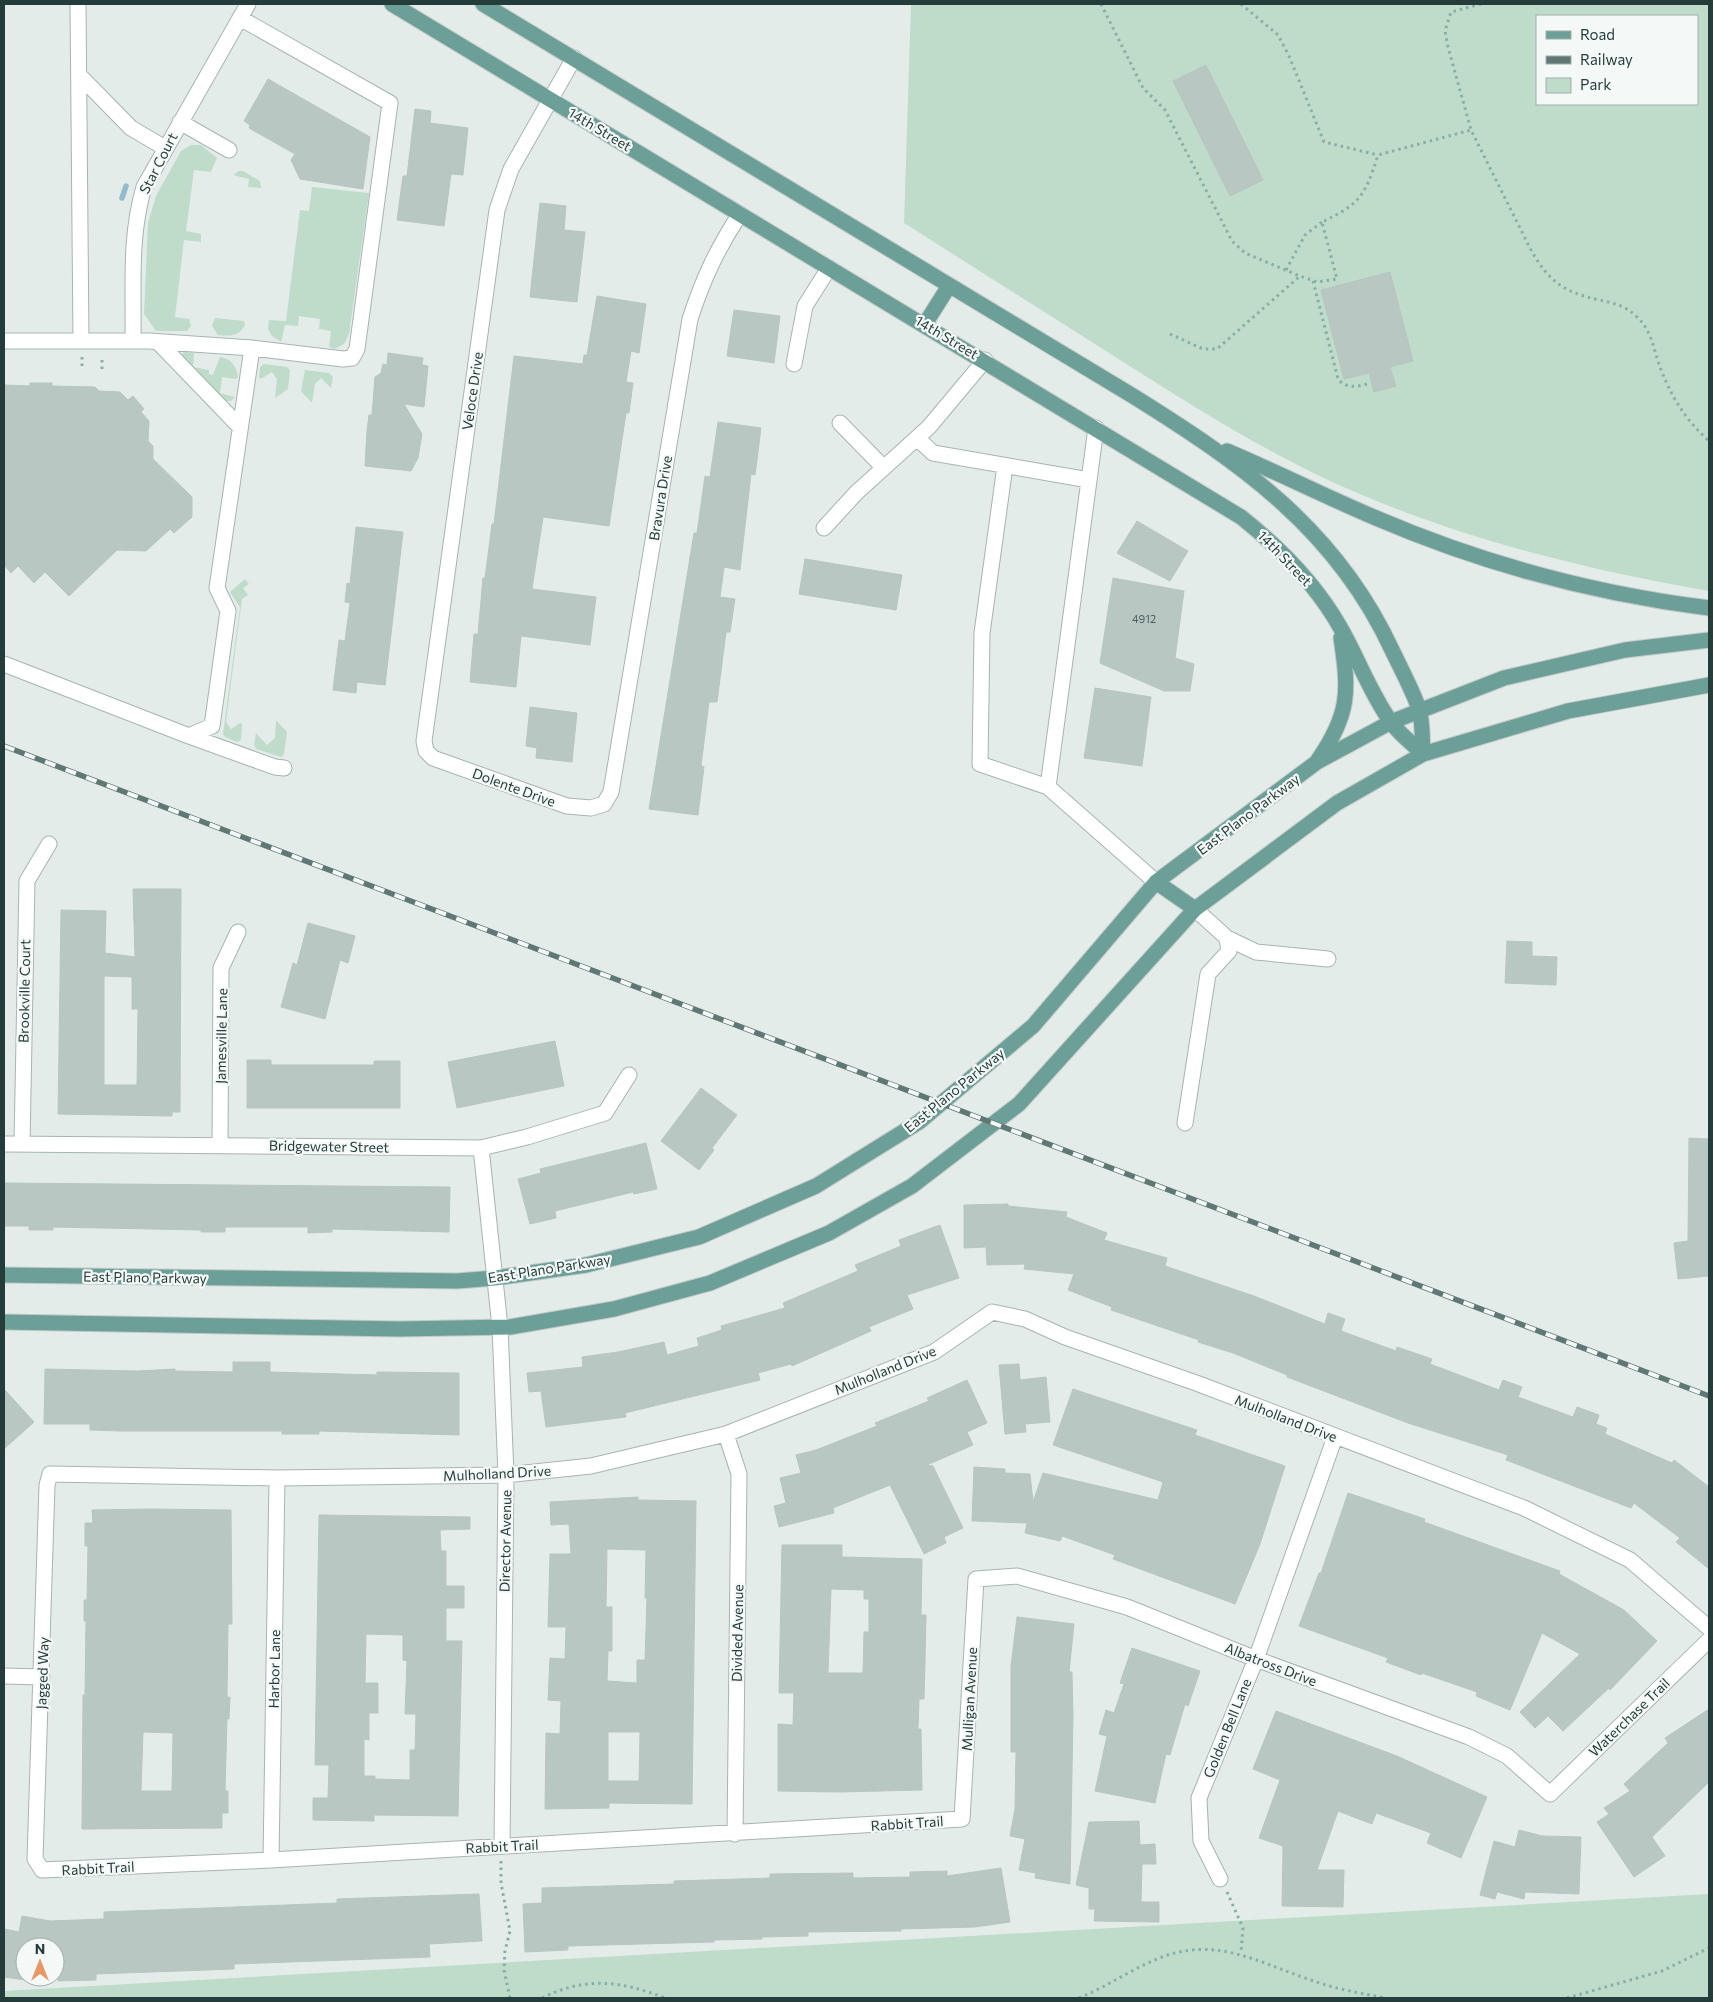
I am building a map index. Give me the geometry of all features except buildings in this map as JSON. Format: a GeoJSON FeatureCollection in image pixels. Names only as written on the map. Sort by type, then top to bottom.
{"type":"FeatureCollection","features":[{"type":"Feature","properties":{"kind":"main road","name":"14th Street"},"geometry":{"type":"LineString","coordinates":[[392,4],[1194,486],[1241,517],[1270,540],[1297,567],[1340,626],[1391,722],[1423,754]]}},
{"type":"Feature","properties":{"kind":"main road"},"geometry":{"type":"LineString","coordinates":[[483,4],[1205,441],[1377,519],[1484,557],[1594,588],[1709,608]]}},
{"type":"Feature","properties":{"kind":"main road"},"geometry":{"type":"LineString","coordinates":[[925,324],[949,286]]}},
{"type":"Feature","properties":{"kind":"main road"},"geometry":{"type":"LineString","coordinates":[[1205,441],[1293,512],[1332,553],[1366,600],[1419,710],[1423,754]]}},
{"type":"Feature","properties":{"kind":"main road"},"geometry":{"type":"LineString","coordinates":[[1317,762],[1340,724],[1347,692],[1340,626]]}},
{"type":"Feature","properties":{"kind":"main road","name":"East Plano Parkway"},"geometry":{"type":"LineString","coordinates":[[4,1275],[457,1281],[495,1278],[586,1265],[699,1237],[816,1186],[918,1122],[1032,1026],[1156,882],[1317,762],[1391,722],[1504,678],[1564,662],[1625,650],[1709,640]]}},
{"type":"Feature","properties":{"kind":"main road"},"geometry":{"type":"LineString","coordinates":[[4,1322],[399,1330],[500,1327],[614,1309],[710,1283],[829,1233],[912,1186],[1019,1104],[1195,909],[1337,803],[1423,754],[1568,711],[1709,685]]}},
{"type":"Feature","properties":{"kind":"main road"},"geometry":{"type":"LineString","coordinates":[[1156,882],[1195,909]]}},
{"type":"Feature","properties":{"kind":"street"},"geometry":{"type":"LineString","coordinates":[[78,4],[81,341]]}},
{"type":"Feature","properties":{"kind":"street","name":"Star Court"},"geometry":{"type":"LineString","coordinates":[[133,341],[134,236],[137,210],[144,187],[248,4]]}},
{"type":"Feature","properties":{"kind":"street"},"geometry":{"type":"LineString","coordinates":[[4,341],[158,342],[252,348],[305,356],[352,358],[357,349],[390,103],[240,18]]}},
{"type":"Feature","properties":{"kind":"street","name":"Veloce Drive"},"geometry":{"type":"LineString","coordinates":[[424,741],[497,210],[511,169],[574,58]]}},
{"type":"Feature","properties":{"kind":"street"},"geometry":{"type":"LineString","coordinates":[[79,75],[131,128],[165,148]]}},
{"type":"Feature","properties":{"kind":"street"},"geometry":{"type":"LineString","coordinates":[[180,122],[228,150]]}},
{"type":"Feature","properties":{"kind":"street","name":"Bravura Drive"},"geometry":{"type":"LineString","coordinates":[[611,792],[690,319],[716,251],[740,214]]}},
{"type":"Feature","properties":{"kind":"street"},"geometry":{"type":"LineString","coordinates":[[794,364],[805,306],[829,268]]}},
{"type":"Feature","properties":{"kind":"street"},"geometry":{"type":"LineString","coordinates":[[158,342],[240,427]]}},
{"type":"Feature","properties":{"kind":"street"},"geometry":{"type":"LineString","coordinates":[[189,736],[212,726],[228,611],[218,588],[252,348]]}},
{"type":"Feature","properties":{"kind":"street"},"geometry":{"type":"LineString","coordinates":[[824,528],[917,438],[985,360]]}},
{"type":"Feature","properties":{"kind":"street"},"geometry":{"type":"LineString","coordinates":[[840,423],[884,468]]}},
{"type":"Feature","properties":{"kind":"street"},"geometry":{"type":"LineString","coordinates":[[1048,787],[1096,428]]}},
{"type":"Feature","properties":{"kind":"street"},"geometry":{"type":"LineString","coordinates":[[917,438],[933,453],[1089,480]]}},
{"type":"Feature","properties":{"kind":"street"},"geometry":{"type":"LineString","coordinates":[[1005,466],[982,633],[980,764],[1048,787],[1156,882]]}},
{"type":"Feature","properties":{"kind":"street"},"geometry":{"type":"LineString","coordinates":[[4,664],[189,736],[275,767],[284,768]]}},
{"type":"Feature","properties":{"kind":"street","name":"Dolente Drive"},"geometry":{"type":"LineString","coordinates":[[424,741],[426,751],[433,758],[568,806],[591,808],[604,804],[611,792]]}},
{"type":"Feature","properties":{"kind":"street","name":"Brookville Court"},"geometry":{"type":"LineString","coordinates":[[22,1144],[26,881],[49,844]]}},
{"type":"Feature","properties":{"kind":"street"},"geometry":{"type":"LineString","coordinates":[[1195,909],[1227,938],[1256,952],[1328,959]]}},
{"type":"Feature","properties":{"kind":"street","name":"Jamesville Lane"},"geometry":{"type":"LineString","coordinates":[[220,1144],[221,968],[238,932]]}},
{"type":"Feature","properties":{"kind":"street"},"geometry":{"type":"LineString","coordinates":[[1185,1122],[1208,974],[1229,951],[1227,938]]}},
{"type":"Feature","properties":{"kind":"street","name":"Bridgewater Street"},"geometry":{"type":"LineString","coordinates":[[4,1144],[220,1144],[480,1148],[527,1137],[605,1113],[629,1075]]}},
{"type":"Feature","properties":{"kind":"street","name":"Director Avenue"},"geometry":{"type":"LineString","coordinates":[[480,1148],[500,1327],[506,1475],[502,1846]]}},
{"type":"Feature","properties":{"kind":"street","name":"Mulholland Drive"},"geometry":{"type":"LineString","coordinates":[[50,1474],[277,1478],[506,1475],[591,1466],[726,1434],[934,1352],[992,1312],[1025,1319],[1065,1337],[1199,1384],[1524,1508],[1630,1560],[1709,1628]]}},
{"type":"Feature","properties":{"kind":"street","name":"Divided Avenue"},"geometry":{"type":"LineString","coordinates":[[726,1434],[739,1474],[735,1834]]}},
{"type":"Feature","properties":{"kind":"street","name":"Golden Bell Lane"},"geometry":{"type":"LineString","coordinates":[[1220,1879],[1201,1841],[1199,1798],[1256,1659],[1335,1437]]}},
{"type":"Feature","properties":{"kind":"street","name":"Jagged Way"},"geometry":{"type":"LineString","coordinates":[[42,1870],[35,1859],[47,1485],[50,1474]]}},
{"type":"Feature","properties":{"kind":"street","name":"Harbor Lane"},"geometry":{"type":"LineString","coordinates":[[271,1860],[277,1478]]}},
{"type":"Feature","properties":{"kind":"street","name":"Albatross Drive"},"geometry":{"type":"LineString","coordinates":[[976,1579],[1017,1576],[1127,1607],[1256,1659],[1469,1737],[1507,1756],[1550,1794]]}},
{"type":"Feature","properties":{"kind":"street","name":"Mulligan Avenue"},"geometry":{"type":"LineString","coordinates":[[962,1819],[976,1579]]}},
{"type":"Feature","properties":{"kind":"street","name":"Waterchase Trail"},"geometry":{"type":"LineString","coordinates":[[1550,1794],[1709,1640]]}},
{"type":"Feature","properties":{"kind":"street"},"geometry":{"type":"LineString","coordinates":[[4,1676],[42,1677]]}},
{"type":"Feature","properties":{"kind":"street","name":"Rabbit Trail"},"geometry":{"type":"LineString","coordinates":[[42,1870],[271,1860],[735,1834],[962,1819]]}},
{"type":"Feature","properties":{"kind":"path"},"geometry":{"type":"LineString","coordinates":[[1101,4],[1143,88],[1165,110],[1232,241],[1245,253],[1313,281],[1337,279],[1322,222]]}},
{"type":"Feature","properties":{"kind":"path"},"geometry":{"type":"LineString","coordinates":[[1241,4],[1278,35],[1289,56],[1324,142],[1378,155],[1470,130]]}},
{"type":"Feature","properties":{"kind":"path"},"geometry":{"type":"LineString","coordinates":[[1481,4],[1450,12],[1445,31],[1470,130],[1542,269],[1554,282],[1568,291],[1627,308],[1639,318],[1648,330],[1673,399],[1684,415],[1709,441]]}},
{"type":"Feature","properties":{"kind":"path"},"geometry":{"type":"LineString","coordinates":[[1286,270],[1305,236],[1322,222],[1348,210],[1359,198],[1369,182],[1378,155]]}},
{"type":"Feature","properties":{"kind":"path"},"geometry":{"type":"LineString","coordinates":[[1170,334],[1203,349],[1217,349],[1300,276]]}},
{"type":"Feature","properties":{"kind":"path"},"geometry":{"type":"LineString","coordinates":[[1313,281],[1338,379],[1342,383],[1352,386],[1372,383]]}},
{"type":"Feature","properties":{"kind":"path"},"geometry":{"type":"LineString","coordinates":[[502,1846],[501,1883],[510,1932],[505,1950],[504,1970],[510,1998]]}},
{"type":"Feature","properties":{"kind":"path"},"geometry":{"type":"LineString","coordinates":[[1220,1879],[1243,1928],[1241,1953]]}},
{"type":"Feature","properties":{"kind":"path"},"geometry":{"type":"LineString","coordinates":[[1567,1998],[1662,1971],[1709,1948]]}},
{"type":"Feature","properties":{"kind":"path"},"geometry":{"type":"LineString","coordinates":[[1078,1998],[1168,1955],[1200,1949],[1241,1953],[1312,1981],[1385,1998]]}},
{"type":"Feature","properties":{"kind":"path"},"geometry":{"type":"LineString","coordinates":[[542,1998],[571,1986],[612,1983],[637,1988],[665,1998]]}},
{"type":"Feature","properties":{"kind":"green space"},"geometry":{"type":"Polygon","coordinates":[[[911,4],[1709,4],[1709,591],[1619,574],[1529,552],[1441,525],[1398,509],[1355,492],[1293,463],[1263,447],[1146,376],[904,223],[911,4]]]}},
{"type":"Feature","properties":{"kind":"green space"},"geometry":{"type":"Polygon","coordinates":[[[191,145],[201,145],[217,158],[211,172],[194,170],[186,231],[201,234],[201,242],[184,240],[175,317],[189,319],[191,326],[187,331],[156,331],[144,314],[148,223],[156,196],[181,151],[191,145]]]}},
{"type":"Feature","properties":{"kind":"green space"},"geometry":{"type":"Polygon","coordinates":[[[243,171],[260,181],[261,188],[248,187],[249,179],[233,175],[243,171]]]}},
{"type":"Feature","properties":{"kind":"green space"},"geometry":{"type":"Polygon","coordinates":[[[312,187],[369,193],[349,334],[344,344],[334,349],[329,347],[331,331],[319,329],[320,319],[299,316],[298,326],[285,325],[281,342],[272,336],[268,329],[269,320],[286,321],[300,210],[309,211],[312,187]]]}},
{"type":"Feature","properties":{"kind":"green space"},"geometry":{"type":"Polygon","coordinates":[[[215,318],[244,321],[245,325],[237,334],[218,335],[212,326],[215,318]]]}},
{"type":"Feature","properties":{"kind":"green space"},"geometry":{"type":"Polygon","coordinates":[[[184,352],[194,353],[193,367],[209,370],[209,374],[213,375],[220,357],[230,361],[235,366],[238,377],[236,379],[222,377],[220,393],[235,397],[231,401],[224,401],[187,363],[182,354],[184,352]]]}},
{"type":"Feature","properties":{"kind":"green space"},"geometry":{"type":"Polygon","coordinates":[[[264,364],[287,367],[290,370],[288,389],[275,398],[277,379],[272,372],[261,379],[259,377],[260,367],[264,364]]]}},
{"type":"Feature","properties":{"kind":"green space"},"geometry":{"type":"Polygon","coordinates":[[[305,370],[329,373],[333,377],[331,388],[321,378],[315,384],[312,403],[301,391],[305,370]]]}},
{"type":"Feature","properties":{"kind":"green space"},"geometry":{"type":"Polygon","coordinates":[[[245,579],[249,584],[243,588],[248,595],[242,599],[226,722],[231,729],[240,723],[242,724],[241,740],[237,742],[225,737],[223,734],[240,607],[230,592],[245,579]]]}},
{"type":"Feature","properties":{"kind":"green space"},"geometry":{"type":"Polygon","coordinates":[[[276,720],[287,732],[284,754],[281,757],[256,749],[254,745],[256,733],[267,745],[275,738],[276,720]]]}},
{"type":"Feature","properties":{"kind":"green space"},"geometry":{"type":"Polygon","coordinates":[[[1709,1894],[1709,1998],[4,1998],[4,1991],[1709,1894]]]}},
{"type":"Feature","properties":{"kind":"waterway"},"geometry":{"type":"LineString","coordinates":[[122,198],[126,186]]}},
{"type":"Feature","properties":{"kind":"railway"},"geometry":{"type":"LineString","coordinates":[[4,746],[1709,1396]]}}]}
